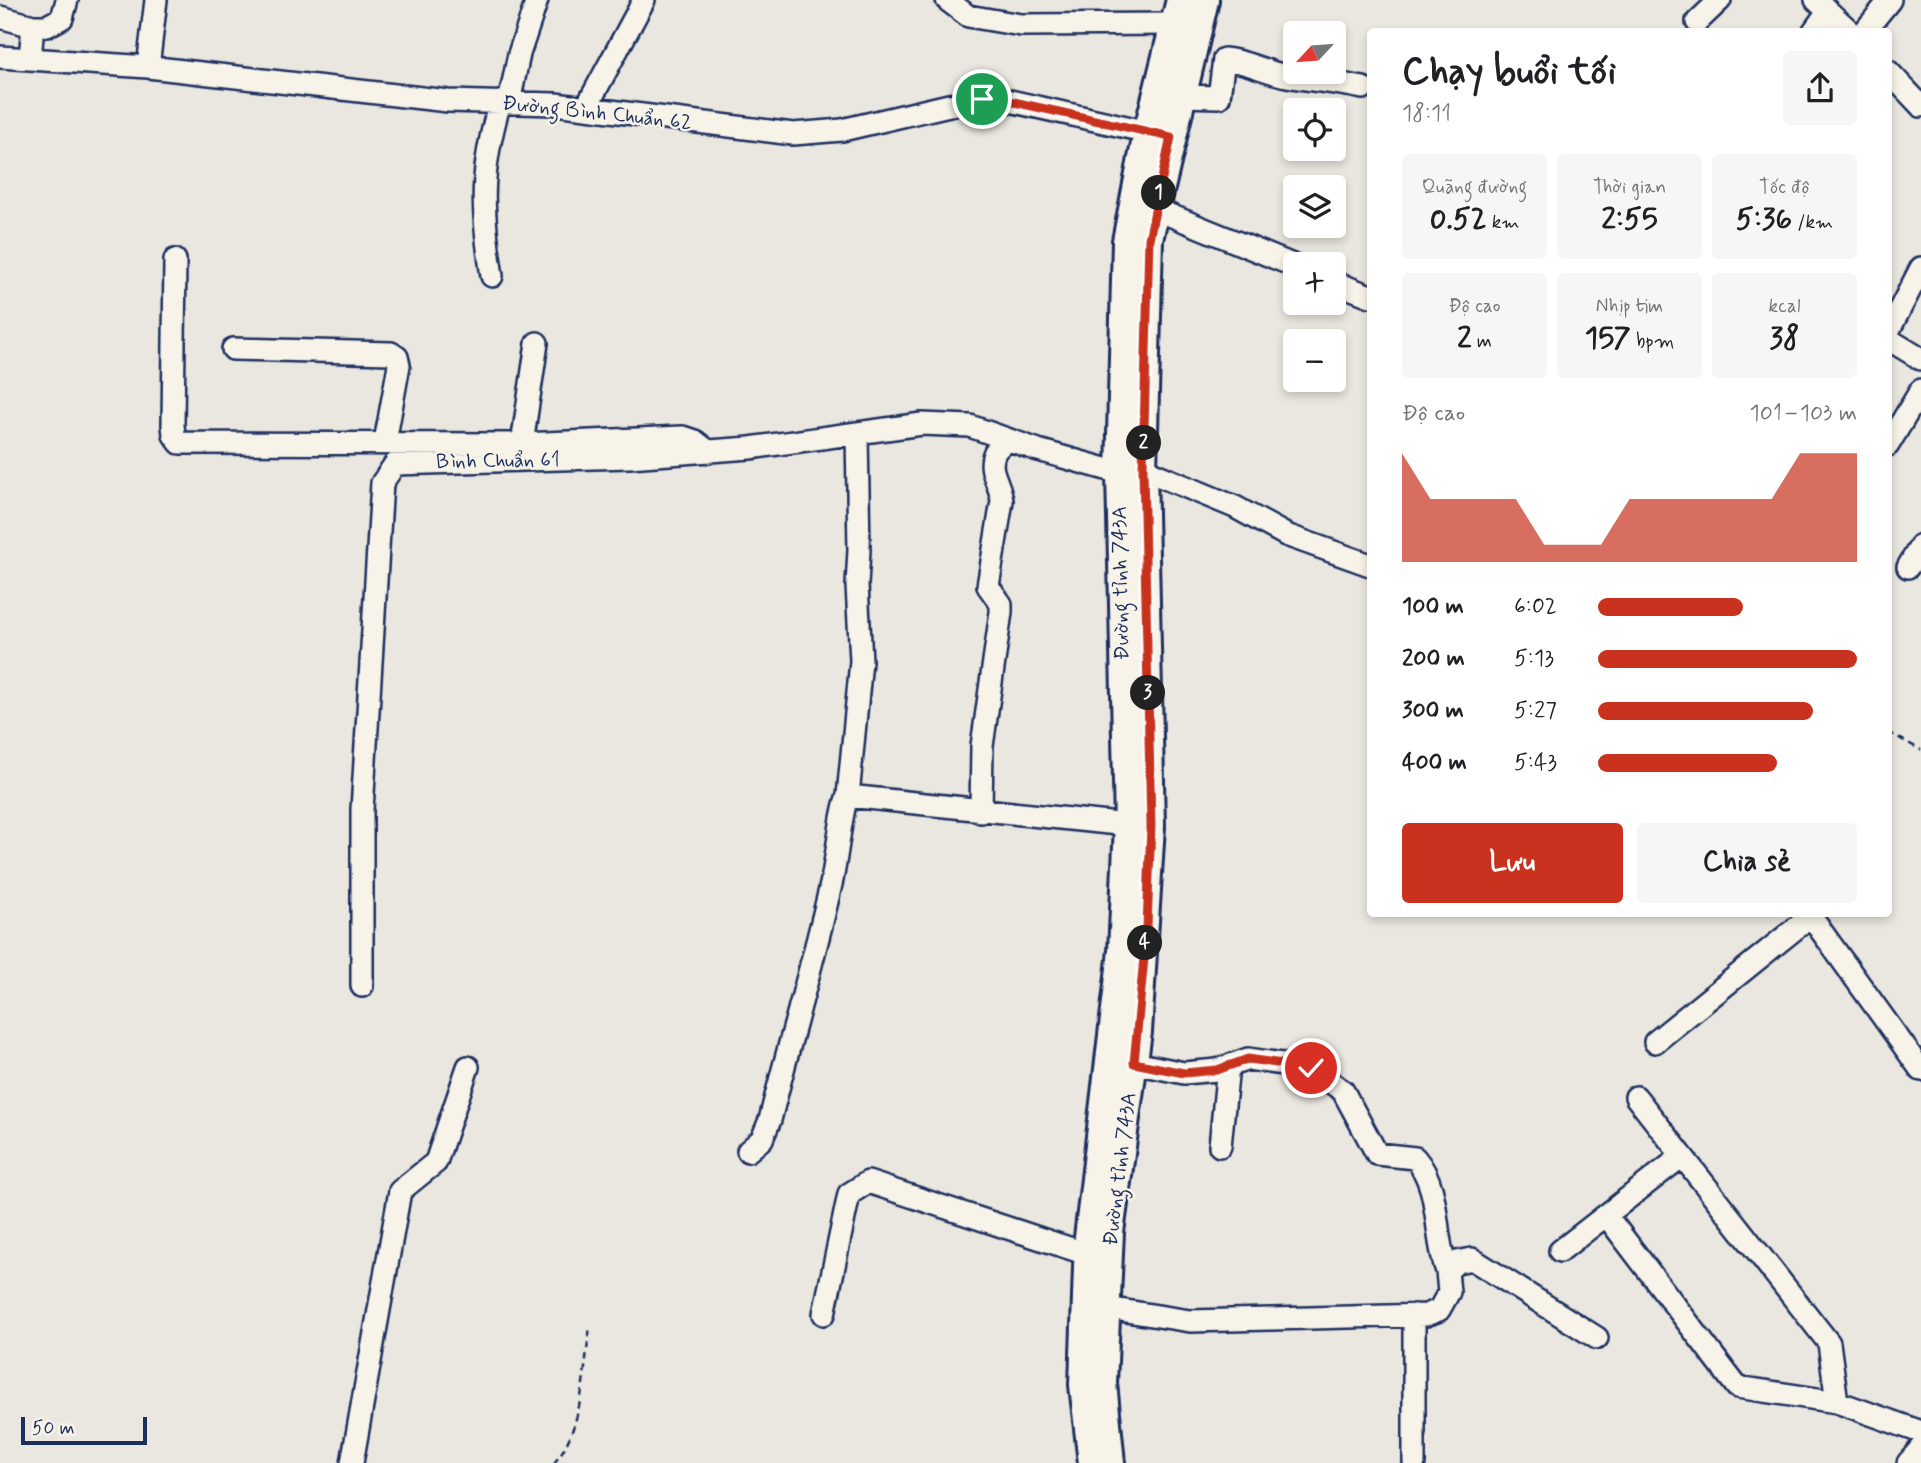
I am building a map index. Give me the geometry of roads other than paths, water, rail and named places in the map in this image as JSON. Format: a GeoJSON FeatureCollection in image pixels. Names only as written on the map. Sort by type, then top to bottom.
{"type":"FeatureCollection","features":[{"type":"Feature","properties":{"kind":"main road","name":"Đường tỉnh 743A"},"geometry":{"type":"LineString","coordinates":[[1092,1463],[1083,1385],[1087,1254],[1122,951],[1128,825],[1131,471],[1126,241],[1159,135],[1180,96],[1205,0]]}},
{"type":"Feature","properties":{"kind":"main road","name":"Đường tỉnh 743A"},"geometry":{"type":"LineString","coordinates":[[1111,1463],[1103,1383],[1110,1232],[1134,1063],[1147,927],[1151,826],[1131,471],[1149,239],[1155,209],[1159,135],[1177,12]]}},
{"type":"Feature","properties":{"kind":"street"},"geometry":{"type":"LineString","coordinates":[[0,17],[33,26],[47,26],[62,18],[67,0]]}},
{"type":"Feature","properties":{"kind":"street"},"geometry":{"type":"LineString","coordinates":[[148,67],[156,0]]}},
{"type":"Feature","properties":{"kind":"street"},"geometry":{"type":"LineString","coordinates":[[492,276],[482,213],[488,143],[504,103],[537,0]]}},
{"type":"Feature","properties":{"kind":"street"},"geometry":{"type":"LineString","coordinates":[[586,108],[644,0]]}},
{"type":"Feature","properties":{"kind":"street"},"geometry":{"type":"LineString","coordinates":[[947,0],[968,16],[1021,25],[1177,12]]}},
{"type":"Feature","properties":{"kind":"street"},"geometry":{"type":"LineString","coordinates":[[1697,22],[1720,0]]}},
{"type":"Feature","properties":{"kind":"street"},"geometry":{"type":"LineString","coordinates":[[1867,28],[1890,0]]}},
{"type":"Feature","properties":{"kind":"street"},"geometry":{"type":"LineString","coordinates":[[1814,28],[1822,6],[1847,28]]}},
{"type":"Feature","properties":{"kind":"street"},"geometry":{"type":"LineString","coordinates":[[30,58],[33,26]]}},
{"type":"Feature","properties":{"kind":"street","name":"Đường Bình Chuẩn 62"},"geometry":{"type":"LineString","coordinates":[[0,57],[148,67],[337,91],[586,108],[813,135],[949,105],[1001,99],[1159,135]]}},
{"type":"Feature","properties":{"kind":"street"},"geometry":{"type":"LineString","coordinates":[[1180,96],[1219,97],[1224,60],[1245,61],[1286,76],[1328,79],[1363,88]]}},
{"type":"Feature","properties":{"kind":"street"},"geometry":{"type":"LineString","coordinates":[[1892,75],[1921,106]]}},
{"type":"Feature","properties":{"kind":"street"},"geometry":{"type":"LineString","coordinates":[[1155,209],[1283,261]]}},
{"type":"Feature","properties":{"kind":"street"},"geometry":{"type":"LineString","coordinates":[[175,260],[173,425],[174,435],[180,443],[522,444],[683,437],[695,441],[709,452]]}},
{"type":"Feature","properties":{"kind":"street"},"geometry":{"type":"LineString","coordinates":[[1892,324],[1921,268]]}},
{"type":"Feature","properties":{"kind":"street"},"geometry":{"type":"LineString","coordinates":[[1346,287],[1367,295]]}},
{"type":"Feature","properties":{"kind":"street"},"geometry":{"type":"LineString","coordinates":[[1892,341],[1921,359]]}},
{"type":"Feature","properties":{"kind":"street"},"geometry":{"type":"LineString","coordinates":[[522,444],[537,343]]}},
{"type":"Feature","properties":{"kind":"street"},"geometry":{"type":"LineString","coordinates":[[233,349],[391,353],[397,357],[399,365],[385,442]]}},
{"type":"Feature","properties":{"kind":"street"},"geometry":{"type":"LineString","coordinates":[[1892,438],[1921,390]]}},
{"type":"Feature","properties":{"kind":"street","name":"Bình Chuẩn 61"},"geometry":{"type":"LineString","coordinates":[[362,986],[362,810],[382,483],[388,471],[396,464],[709,452],[934,425],[970,426],[1005,439],[1131,471],[1235,507],[1286,535],[1367,564]]}},
{"type":"Feature","properties":{"kind":"street"},"geometry":{"type":"LineString","coordinates":[[748,1151],[762,1139],[770,1120],[832,880],[842,833],[844,802],[848,796],[861,661],[857,585],[857,434]]}},
{"type":"Feature","properties":{"kind":"street"},"geometry":{"type":"LineString","coordinates":[[981,812],[982,746],[1001,612],[1001,604],[988,586],[1002,501],[1002,492],[992,472],[995,453],[1005,439]]}},
{"type":"Feature","properties":{"kind":"street"},"geometry":{"type":"LineString","coordinates":[[1908,567],[1921,545]]}},
{"type":"Feature","properties":{"kind":"street"},"geometry":{"type":"LineString","coordinates":[[848,796],[981,812],[1128,825]]}},
{"type":"Feature","properties":{"kind":"street"},"geometry":{"type":"LineString","coordinates":[[1655,1042],[1808,917]]}},
{"type":"Feature","properties":{"kind":"street"},"geometry":{"type":"LineString","coordinates":[[1811,917],[1921,1070]]}},
{"type":"Feature","properties":{"kind":"street"},"geometry":{"type":"LineString","coordinates":[[1107,1308],[1190,1321],[1414,1315],[1439,1310],[1449,1292],[1432,1190],[1423,1167],[1416,1158],[1377,1154],[1343,1091],[1311,1068],[1248,1059],[1217,1070],[1184,1073],[1134,1063]]}},
{"type":"Feature","properties":{"kind":"street"},"geometry":{"type":"LineString","coordinates":[[1220,1146],[1228,1066]]}},
{"type":"Feature","properties":{"kind":"street"},"geometry":{"type":"LineString","coordinates":[[352,1463],[400,1191],[436,1162],[468,1067]]}},
{"type":"Feature","properties":{"kind":"street"},"geometry":{"type":"LineString","coordinates":[[1636,1097],[1829,1343],[1837,1402]]}},
{"type":"Feature","properties":{"kind":"street"},"geometry":{"type":"LineString","coordinates":[[1560,1251],[1682,1156]]}},
{"type":"Feature","properties":{"kind":"street"},"geometry":{"type":"LineString","coordinates":[[824,1314],[849,1194],[868,1182],[1087,1254]]}},
{"type":"Feature","properties":{"kind":"street"},"geometry":{"type":"LineString","coordinates":[[1606,1215],[1737,1387],[1837,1402],[1921,1432]]}},
{"type":"Feature","properties":{"kind":"street"},"geometry":{"type":"LineString","coordinates":[[1447,1271],[1457,1262],[1472,1259],[1597,1338]]}},
{"type":"Feature","properties":{"kind":"street"},"geometry":{"type":"LineString","coordinates":[[1413,1463],[1414,1315]]}},
{"type":"Feature","properties":{"kind":"street"},"geometry":{"type":"LineString","coordinates":[[1908,1463],[1921,1448]]}}]}
